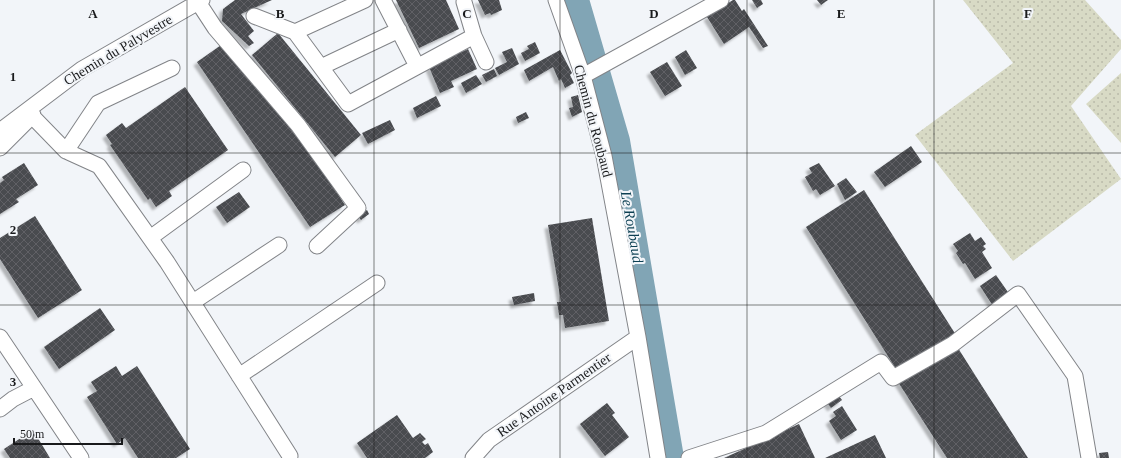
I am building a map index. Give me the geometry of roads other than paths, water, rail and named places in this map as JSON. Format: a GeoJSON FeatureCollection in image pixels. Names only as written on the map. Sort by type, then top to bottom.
{"type":"FeatureCollection","features":[{"type":"Feature","properties":{"kind":"street"},"geometry":{"type":"LineString","coordinates":[[295,32],[366,0]]}},
{"type":"Feature","properties":{"kind":"street"},"geometry":{"type":"LineString","coordinates":[[384,0],[417,66]]}},
{"type":"Feature","properties":{"kind":"street","name":"Chemin du Roubaud"},"geometry":{"type":"LineString","coordinates":[[556,0],[586,74],[604,156],[638,337],[658,458]]}},
{"type":"Feature","properties":{"kind":"street"},"geometry":{"type":"LineString","coordinates":[[586,74],[721,0]]}},
{"type":"Feature","properties":{"kind":"street"},"geometry":{"type":"LineString","coordinates":[[200,1],[215,28],[298,125],[358,208],[318,246]]}},
{"type":"Feature","properties":{"kind":"street","name":"Chemin du Palyvestre"},"geometry":{"type":"LineString","coordinates":[[0,130],[82,69],[200,1]]}},
{"type":"Feature","properties":{"kind":"street"},"geometry":{"type":"LineString","coordinates":[[465,1],[474,36],[486,62]]}},
{"type":"Feature","properties":{"kind":"street"},"geometry":{"type":"LineString","coordinates":[[254,16],[295,32],[348,104],[474,36]]}},
{"type":"Feature","properties":{"kind":"street"},"geometry":{"type":"LineString","coordinates":[[321,67],[399,30]]}},
{"type":"Feature","properties":{"kind":"street"},"geometry":{"type":"LineString","coordinates":[[66,151],[98,103],[172,68]]}},
{"type":"Feature","properties":{"kind":"street","name":"Chemin du Palyvestre"},"geometry":{"type":"LineString","coordinates":[[0,148],[32,116],[55,89]]}},
{"type":"Feature","properties":{"kind":"street"},"geometry":{"type":"LineString","coordinates":[[32,116],[66,151],[99,166],[193,302],[290,456]]}},
{"type":"Feature","properties":{"kind":"street"},"geometry":{"type":"LineString","coordinates":[[150,238],[243,170]]}},
{"type":"Feature","properties":{"kind":"street"},"geometry":{"type":"LineString","coordinates":[[193,302],[279,245]]}},
{"type":"Feature","properties":{"kind":"street"},"geometry":{"type":"LineString","coordinates":[[240,376],[377,283]]}},
{"type":"Feature","properties":{"kind":"street"},"geometry":{"type":"LineString","coordinates":[[689,458],[766,433],[881,362],[893,378],[953,344],[1018,294],[1075,376],[1089,458]]}},
{"type":"Feature","properties":{"kind":"street"},"geometry":{"type":"LineString","coordinates":[[0,337],[81,458]]}},
{"type":"Feature","properties":{"kind":"street","name":"Rue Antoine Parmentier"},"geometry":{"type":"LineString","coordinates":[[473,458],[489,440],[638,337]]}},
{"type":"Feature","properties":{"kind":"street"},"geometry":{"type":"LineString","coordinates":[[0,409],[13,399],[34,388]]}},
{"type":"Feature","properties":{"kind":"waterway","name":"Le Roubaud"},"geometry":{"type":"LineString","coordinates":[[576,0],[617,141],[671,458]]}}]}
